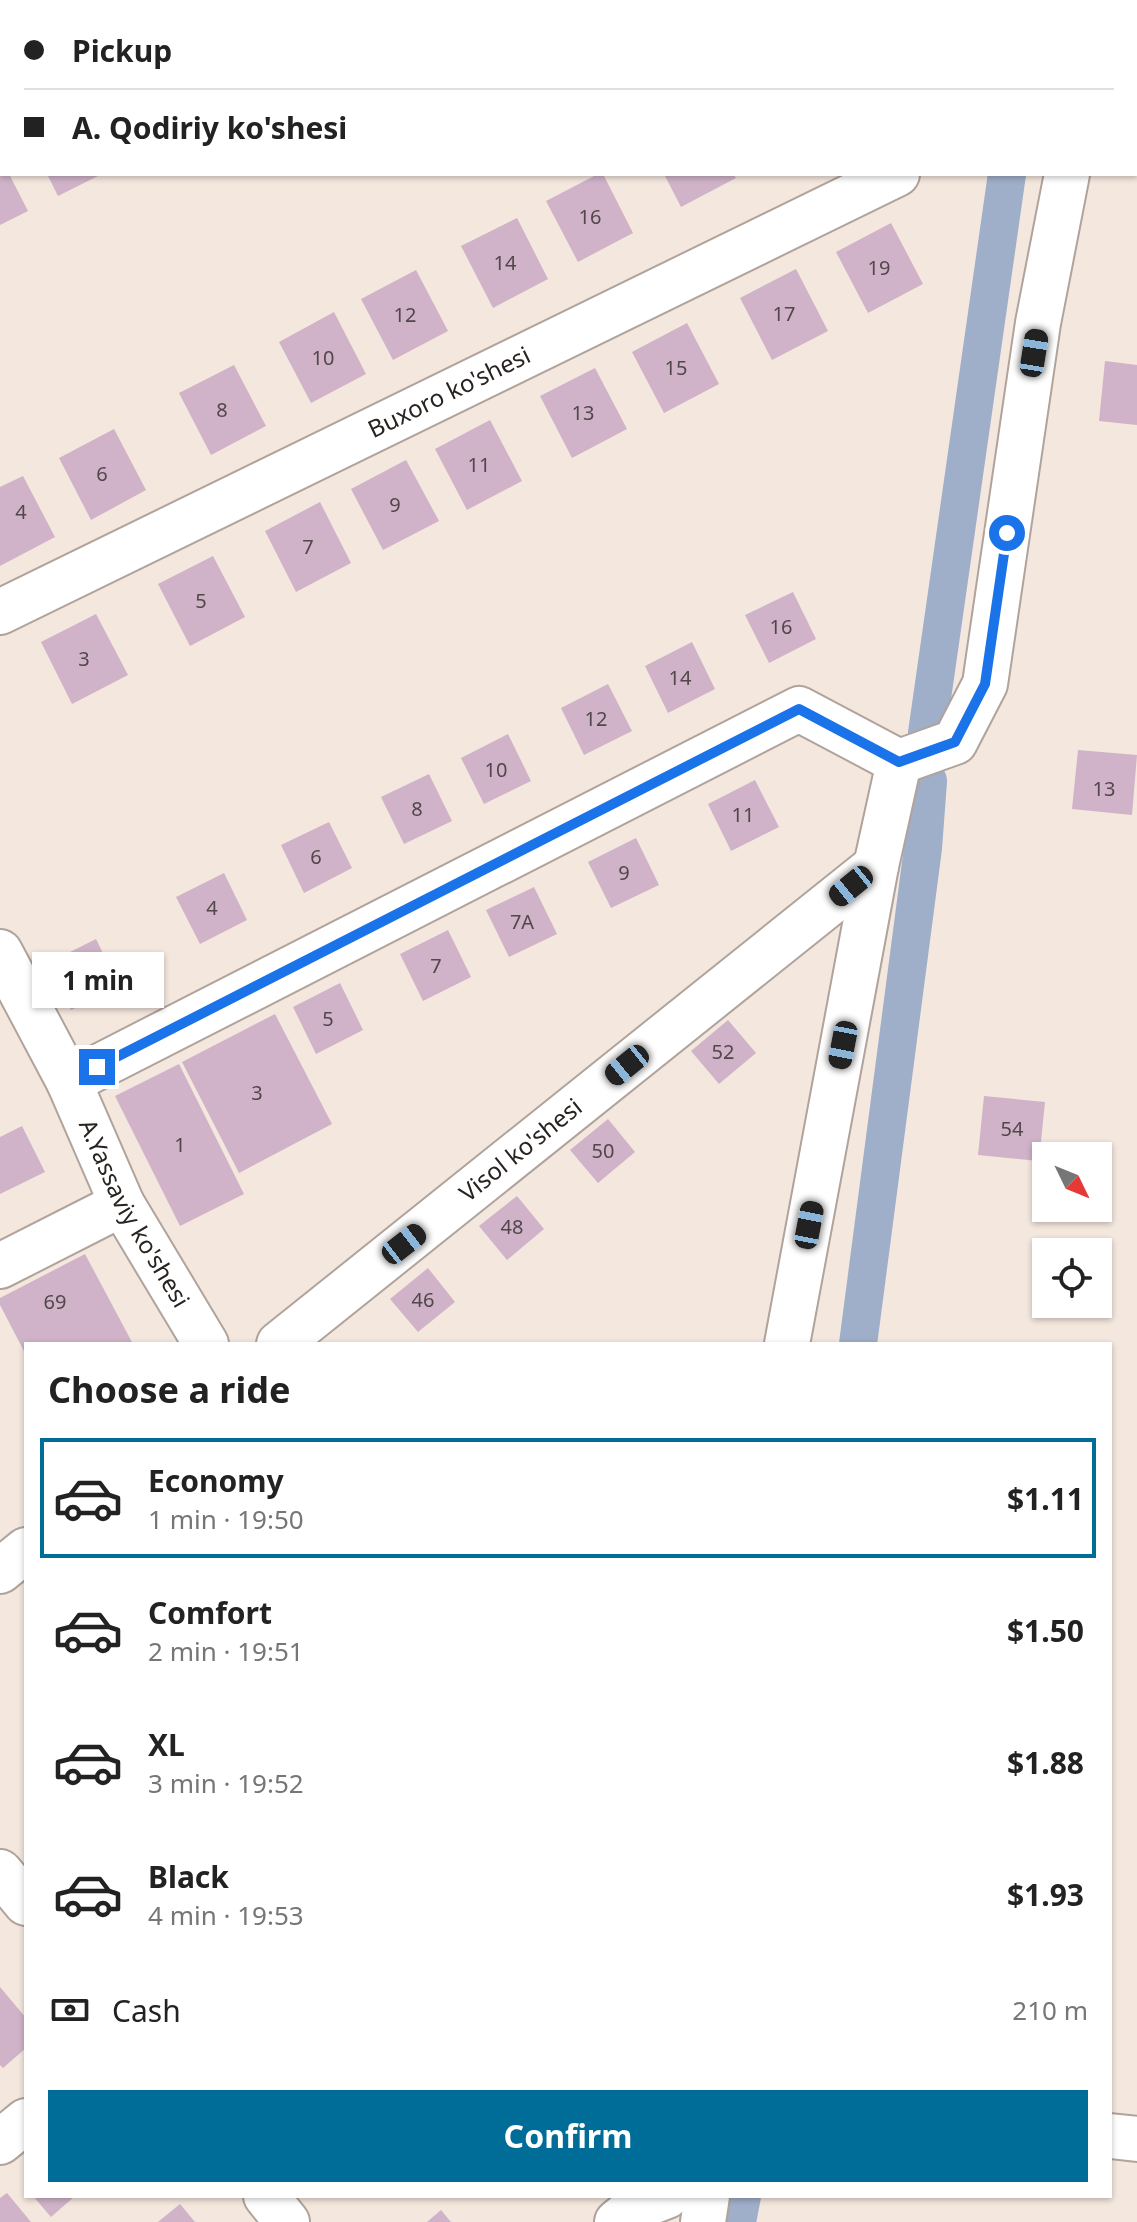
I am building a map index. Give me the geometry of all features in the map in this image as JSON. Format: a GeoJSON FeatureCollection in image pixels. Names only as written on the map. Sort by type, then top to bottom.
{"type":"FeatureCollection","features":[{"type":"Feature","properties":{"kind":"street","name":"Buxoro ko'shesi"},"geometry":{"type":"LineString","coordinates":[[0,612],[893,176]]}},
{"type":"Feature","properties":{"kind":"street"},"geometry":{"type":"LineString","coordinates":[[69,1082],[799,709],[899,762],[955,742],[985,684],[1038,323],[1067,176]]}},
{"type":"Feature","properties":{"kind":"street"},"geometry":{"type":"LineString","coordinates":[[787,1342],[876,866],[899,762]]}},
{"type":"Feature","properties":{"kind":"street","name":"Visol ko'shesi"},"geometry":{"type":"LineString","coordinates":[[281,1342],[876,866]]}},
{"type":"Feature","properties":{"kind":"street","name":"A.Yassaviy ko'shesi"},"geometry":{"type":"LineString","coordinates":[[0,952],[69,1082],[122,1204],[205,1342]]}},
{"type":"Feature","properties":{"kind":"street"},"geometry":{"type":"LineString","coordinates":[[0,1266],[122,1204]]}},
{"type":"Feature","properties":{"kind":"street"},"geometry":{"type":"LineString","coordinates":[[0,1571],[24,1552]]}},
{"type":"Feature","properties":{"kind":"street"},"geometry":{"type":"LineString","coordinates":[[0,1872],[24,1901]]}},
{"type":"Feature","properties":{"kind":"street"},"geometry":{"type":"LineString","coordinates":[[0,2142],[24,2123]]}},
{"type":"Feature","properties":{"kind":"street"},"geometry":{"type":"LineString","coordinates":[[1112,2136],[1137,2139]]}},
{"type":"Feature","properties":{"kind":"street"},"geometry":{"type":"LineString","coordinates":[[268,2198],[287,2222]]}},
{"type":"Feature","properties":{"kind":"street"},"geometry":{"type":"LineString","coordinates":[[617,2222],[633,2209],[662,2198]]}},
{"type":"Feature","properties":{"kind":"street"},"geometry":{"type":"LineString","coordinates":[[703,2222],[707,2198]]}},
{"type":"Feature","properties":{"kind":"building"},"geometry":{"type":"Polygon","coordinates":[[[0,176],[10,176],[28,211],[0,225],[0,176]]]}},
{"type":"Feature","properties":{"kind":"building"},"geometry":{"type":"Polygon","coordinates":[[[48,176],[98,176],[58,196],[48,176]]]}},
{"type":"Feature","properties":{"kind":"building"},"geometry":{"type":"Polygon","coordinates":[[[594,176],[604,176],[633,233],[578,262],[546,201],[594,176]]]}},
{"type":"Feature","properties":{"kind":"building"},"geometry":{"type":"Polygon","coordinates":[[[665,176],[736,178],[681,207],[665,176]]]}},
{"type":"Feature","properties":{"kind":"building"},"geometry":{"type":"Polygon","coordinates":[[[517,218],[548,279],[493,308],[461,246],[517,218]]]}},
{"type":"Feature","properties":{"kind":"building"},"geometry":{"type":"Polygon","coordinates":[[[891,223],[923,284],[868,313],[836,252],[891,223]]]}},
{"type":"Feature","properties":{"kind":"building"},"geometry":{"type":"Polygon","coordinates":[[[796,269],[828,331],[772,360],[740,298],[796,269]]]}},
{"type":"Feature","properties":{"kind":"building"},"geometry":{"type":"Polygon","coordinates":[[[416,270],[448,331],[393,360],[361,299],[416,270]]]}},
{"type":"Feature","properties":{"kind":"building"},"geometry":{"type":"Polygon","coordinates":[[[334,312],[366,374],[311,403],[279,342],[334,312]]]}},
{"type":"Feature","properties":{"kind":"building"},"geometry":{"type":"Polygon","coordinates":[[[687,323],[719,384],[664,413],[632,352],[687,323]]]}},
{"type":"Feature","properties":{"kind":"building"},"geometry":{"type":"Polygon","coordinates":[[[1105,361],[1137,365],[1137,425],[1099,421],[1105,361]]]}},
{"type":"Feature","properties":{"kind":"building"},"geometry":{"type":"Polygon","coordinates":[[[234,365],[266,426],[211,455],[179,393],[234,365]]]}},
{"type":"Feature","properties":{"kind":"building"},"geometry":{"type":"Polygon","coordinates":[[[595,368],[627,429],[572,458],[540,396],[595,368]]]}},
{"type":"Feature","properties":{"kind":"building"},"geometry":{"type":"Polygon","coordinates":[[[490,420],[522,481],[467,510],[435,449],[490,420]]]}},
{"type":"Feature","properties":{"kind":"building"},"geometry":{"type":"Polygon","coordinates":[[[114,429],[146,490],[91,520],[59,458],[114,429]]]}},
{"type":"Feature","properties":{"kind":"building"},"geometry":{"type":"Polygon","coordinates":[[[406,460],[439,521],[383,550],[351,489],[406,460]]]}},
{"type":"Feature","properties":{"kind":"building"},"geometry":{"type":"Polygon","coordinates":[[[23,476],[55,537],[0,566],[0,487],[23,476]]]}},
{"type":"Feature","properties":{"kind":"building"},"geometry":{"type":"Polygon","coordinates":[[[320,502],[351,563],[296,592],[265,531],[320,502]]]}},
{"type":"Feature","properties":{"kind":"building"},"geometry":{"type":"Polygon","coordinates":[[[213,556],[245,617],[190,646],[158,584],[213,556]]]}},
{"type":"Feature","properties":{"kind":"building"},"geometry":{"type":"Polygon","coordinates":[[[793,592],[816,639],[769,663],[745,615],[793,592]]]}},
{"type":"Feature","properties":{"kind":"building"},"geometry":{"type":"Polygon","coordinates":[[[96,614],[128,675],[72,704],[41,642],[96,614]]]}},
{"type":"Feature","properties":{"kind":"building"},"geometry":{"type":"Polygon","coordinates":[[[692,642],[715,689],[668,713],[645,666],[692,642]]]}},
{"type":"Feature","properties":{"kind":"building"},"geometry":{"type":"Polygon","coordinates":[[[608,684],[632,731],[584,755],[561,708],[608,684]]]}},
{"type":"Feature","properties":{"kind":"building"},"geometry":{"type":"Polygon","coordinates":[[[508,734],[531,781],[484,804],[461,758],[508,734]]]}},
{"type":"Feature","properties":{"kind":"building"},"geometry":{"type":"Polygon","coordinates":[[[1078,750],[1137,755],[1132,815],[1072,809],[1078,750]]]}},
{"type":"Feature","properties":{"kind":"building"},"geometry":{"type":"Polygon","coordinates":[[[429,774],[452,821],[404,844],[381,797],[429,774]]]}},
{"type":"Feature","properties":{"kind":"building"},"geometry":{"type":"Polygon","coordinates":[[[755,780],[779,827],[731,851],[708,804],[755,780]]]}},
{"type":"Feature","properties":{"kind":"building"},"geometry":{"type":"Polygon","coordinates":[[[329,822],[352,868],[304,893],[281,845],[329,822]]]}},
{"type":"Feature","properties":{"kind":"building"},"geometry":{"type":"Polygon","coordinates":[[[636,838],[659,885],[611,908],[588,862],[636,838]]]}},
{"type":"Feature","properties":{"kind":"building"},"geometry":{"type":"Polygon","coordinates":[[[224,873],[247,920],[200,944],[176,897],[224,873]]]}},
{"type":"Feature","properties":{"kind":"building"},"geometry":{"type":"Polygon","coordinates":[[[534,887],[557,934],[509,957],[486,910],[534,887]]]}},
{"type":"Feature","properties":{"kind":"building"},"geometry":{"type":"Polygon","coordinates":[[[448,930],[471,977],[423,1001],[400,954],[448,930]]]}},
{"type":"Feature","properties":{"kind":"building"},"geometry":{"type":"Polygon","coordinates":[[[96,939],[119,986],[71,1010],[48,963],[96,939]]]}},
{"type":"Feature","properties":{"kind":"building"},"geometry":{"type":"Polygon","coordinates":[[[340,983],[363,1030],[316,1054],[293,1007],[340,983]]]}},
{"type":"Feature","properties":{"kind":"building"},"geometry":{"type":"Polygon","coordinates":[[[275,1014],[332,1124],[239,1173],[182,1062],[275,1014]]]}},
{"type":"Feature","properties":{"kind":"building"},"geometry":{"type":"Polygon","coordinates":[[[728,1020],[756,1053],[719,1084],[691,1051],[728,1020]]]}},
{"type":"Feature","properties":{"kind":"building"},"geometry":{"type":"Polygon","coordinates":[[[179,1064],[244,1194],[180,1226],[115,1096],[179,1064]]]}},
{"type":"Feature","properties":{"kind":"building"},"geometry":{"type":"Polygon","coordinates":[[[984,1096],[1045,1102],[1041,1142],[1032,1142],[1032,1160],[978,1155],[984,1096]]]}},
{"type":"Feature","properties":{"kind":"building"},"geometry":{"type":"Polygon","coordinates":[[[608,1119],[635,1152],[598,1183],[570,1150],[608,1119]]]}},
{"type":"Feature","properties":{"kind":"building"},"geometry":{"type":"Polygon","coordinates":[[[22,1126],[45,1172],[0,1194],[0,1137],[22,1126]]]}},
{"type":"Feature","properties":{"kind":"building"},"geometry":{"type":"Polygon","coordinates":[[[517,1196],[544,1229],[507,1260],[479,1226],[517,1196]]]}},
{"type":"Feature","properties":{"kind":"building"},"geometry":{"type":"Polygon","coordinates":[[[85,1254],[132,1342],[24,1342],[24,1351],[0,1305],[0,1298],[85,1254]]]}},
{"type":"Feature","properties":{"kind":"building"},"geometry":{"type":"Polygon","coordinates":[[[428,1268],[455,1302],[418,1332],[390,1299],[428,1268]]]}},
{"type":"Feature","properties":{"kind":"building"},"geometry":{"type":"Polygon","coordinates":[[[0,1987],[24,2016],[24,2050],[3,2068],[0,2065],[0,1987]]]}},
{"type":"Feature","properties":{"kind":"building"},"geometry":{"type":"Polygon","coordinates":[[[7,2193],[31,2222],[0,2222],[0,2198],[7,2193]]]}},
{"type":"Feature","properties":{"kind":"building"},"geometry":{"type":"Polygon","coordinates":[[[35,2198],[73,2198],[51,2217],[35,2198]]]}},
{"type":"Feature","properties":{"kind":"building"},"geometry":{"type":"Polygon","coordinates":[[[180,2204],[195,2222],[158,2222],[180,2204]]]}},
{"type":"Feature","properties":{"kind":"building"},"geometry":{"type":"Polygon","coordinates":[[[441,2210],[451,2222],[427,2222],[441,2210]]]}},
{"type":"Feature","properties":{"kind":"waterway"},"geometry":{"type":"LineString","coordinates":[[927,733],[1007,176]]}},
{"type":"Feature","properties":{"kind":"waterway"},"geometry":{"type":"LineString","coordinates":[[858,1342],[923,848],[928,781]]}},
{"type":"Feature","properties":{"kind":"waterway"},"geometry":{"type":"LineString","coordinates":[[737,2222],[742,2198]]}},
{"type":"Feature","properties":{"kind":"route"},"geometry":{"type":"LineString","coordinates":[[97,1067],[799,709],[899,762],[955,742],[985,684],[1007,533]]}}]}
